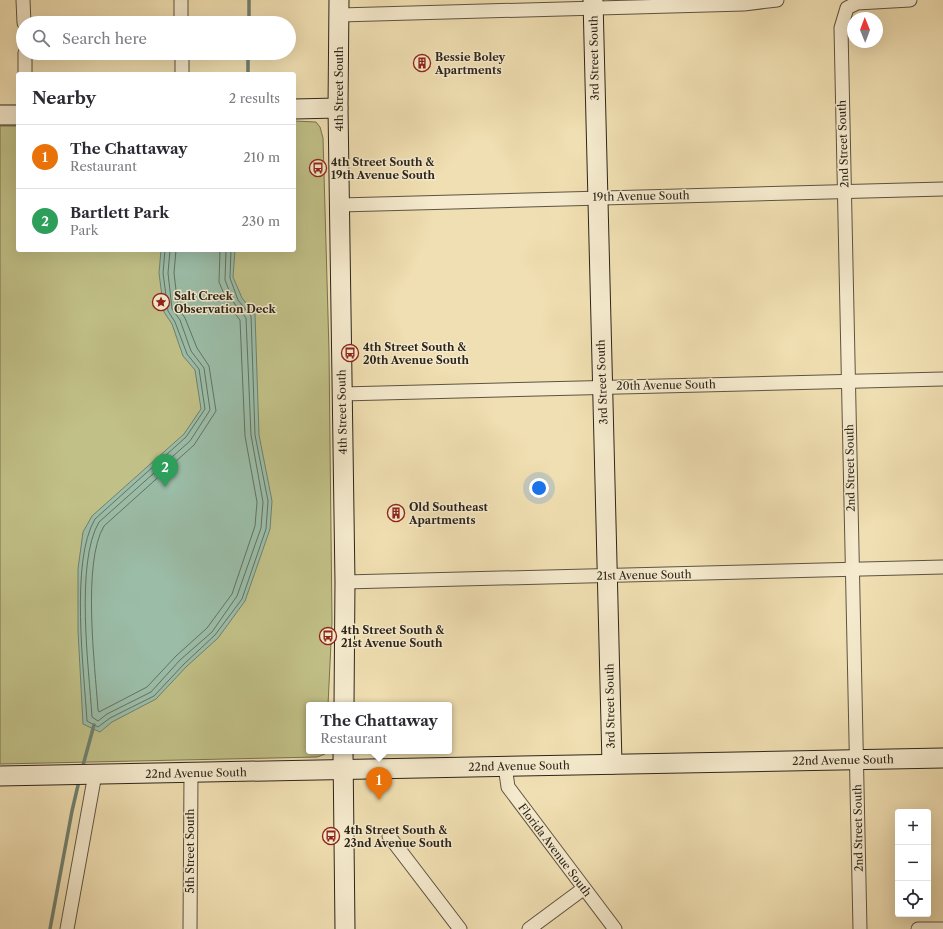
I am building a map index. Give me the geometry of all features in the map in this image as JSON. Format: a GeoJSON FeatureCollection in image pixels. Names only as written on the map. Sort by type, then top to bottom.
{"type":"FeatureCollection","features":[{"type":"Feature","properties":{"kind":"street"},"geometry":{"type":"LineString","coordinates":[[23,0],[24,16]]}},
{"type":"Feature","properties":{"kind":"street"},"geometry":{"type":"LineString","coordinates":[[181,0],[182,16]]}},
{"type":"Feature","properties":{"kind":"street"},"geometry":{"type":"LineString","coordinates":[[340,8],[593,4],[744,4],[777,0]]}},
{"type":"Feature","properties":{"kind":"street","name":"2nd Street South"},"geometry":{"type":"LineString","coordinates":[[860,929],[841,28],[848,8],[857,3],[910,0]]}},
{"type":"Feature","properties":{"kind":"street","name":"3rd Street South"},"geometry":{"type":"LineString","coordinates":[[593,4],[597,197],[604,387],[612,764]]}},
{"type":"Feature","properties":{"kind":"street","name":"4th Street South"},"geometry":{"type":"LineString","coordinates":[[340,8],[338,108],[345,582],[344,702]]}},
{"type":"Feature","properties":{"kind":"street"},"geometry":{"type":"LineString","coordinates":[[25,60],[25,72]]}},
{"type":"Feature","properties":{"kind":"street"},"geometry":{"type":"LineString","coordinates":[[182,60],[182,72]]}},
{"type":"Feature","properties":{"kind":"street"},"geometry":{"type":"LineString","coordinates":[[296,109],[338,108]]}},
{"type":"Feature","properties":{"kind":"street"},"geometry":{"type":"LineString","coordinates":[[0,115],[16,115]]}},
{"type":"Feature","properties":{"kind":"street","name":"19th Avenue South"},"geometry":{"type":"LineString","coordinates":[[340,205],[943,189]]}},
{"type":"Feature","properties":{"kind":"street","name":"20th Avenue South"},"geometry":{"type":"LineString","coordinates":[[342,394],[848,381],[943,380]]}},
{"type":"Feature","properties":{"kind":"street","name":"21st Avenue South"},"geometry":{"type":"LineString","coordinates":[[345,582],[943,567]]}},
{"type":"Feature","properties":{"kind":"street","name":"22nd Avenue South"},"geometry":{"type":"LineString","coordinates":[[0,776],[191,774],[343,760],[505,766],[943,758]]}},
{"type":"Feature","properties":{"kind":"street"},"geometry":{"type":"LineString","coordinates":[[343,760],[345,929]]}},
{"type":"Feature","properties":{"kind":"street","name":"Florida Avenue South"},"geometry":{"type":"LineString","coordinates":[[505,766],[508,786],[615,929]]}},
{"type":"Feature","properties":{"kind":"street"},"geometry":{"type":"LineString","coordinates":[[67,929],[95,774]]}},
{"type":"Feature","properties":{"kind":"street","name":"5th Street South"},"geometry":{"type":"LineString","coordinates":[[190,929],[191,774]]}},
{"type":"Feature","properties":{"kind":"street"},"geometry":{"type":"LineString","coordinates":[[389,836],[460,929]]}},
{"type":"Feature","properties":{"kind":"street"},"geometry":{"type":"LineString","coordinates":[[529,929],[584,889]]}},
{"type":"Feature","properties":{"kind":"street"},"geometry":{"type":"LineString","coordinates":[[918,929],[943,928]]}},
{"type":"Feature","properties":{"kind":"shaded area"},"geometry":{"type":"Polygon","coordinates":[[[296,121],[316,122],[320,127],[323,138],[329,351],[332,622],[328,702],[306,702],[306,754],[325,754],[317,757],[0,764],[0,126],[16,126],[16,252],[296,252],[296,121]]]}},
{"type":"Feature","properties":{"kind":"water"},"geometry":{"type":"Polygon","coordinates":[[[161,252],[235,252],[233,277],[242,298],[255,314],[259,435],[272,501],[270,529],[245,601],[218,638],[186,667],[156,699],[112,722],[100,732],[83,724],[78,631],[78,569],[83,532],[92,516],[184,434],[201,409],[195,370],[183,356],[172,324],[164,312],[159,273],[161,252]]]}},
{"type":"Feature","properties":{"kind":"waterway"},"geometry":{"type":"LineString","coordinates":[[249,0],[249,16]]}},
{"type":"Feature","properties":{"kind":"waterway"},"geometry":{"type":"LineString","coordinates":[[248,60],[248,72]]}},
{"type":"Feature","properties":{"kind":"waterway"},"geometry":{"type":"LineString","coordinates":[[82,769],[94,725]]}},
{"type":"Feature","properties":{"kind":"waterway"},"geometry":{"type":"LineString","coordinates":[[50,929],[79,781]]}},
{"type":"Feature","properties":{"kind":"place","name":"Bessie Boley Apartments"},"geometry":{"type":"Point","coordinates":[422,63]}},
{"type":"Feature","properties":{"kind":"place","name":"4th Street South & 19th Avenue South"},"geometry":{"type":"Point","coordinates":[318,168]}},
{"type":"Feature","properties":{"kind":"place","name":"Salt Creek Observation Deck"},"geometry":{"type":"Point","coordinates":[161,302]}},
{"type":"Feature","properties":{"kind":"place","name":"4th Street South & 20th Avenue South"},"geometry":{"type":"Point","coordinates":[350,353]}},
{"type":"Feature","properties":{"kind":"place","name":"Bartlett Park"},"geometry":{"type":"Point","coordinates":[165,487]}},
{"type":"Feature","properties":{"kind":"place","name":"Old Southeast Apartments"},"geometry":{"type":"Point","coordinates":[396,513]}},
{"type":"Feature","properties":{"kind":"place","name":"4th Street South & 21st Avenue South"},"geometry":{"type":"Point","coordinates":[328,636]}},
{"type":"Feature","properties":{"kind":"place","name":"The Chattaway"},"geometry":{"type":"Point","coordinates":[379,800]}},
{"type":"Feature","properties":{"kind":"place","name":"4th Street South & 23nd Avenue South"},"geometry":{"type":"Point","coordinates":[331,836]}}]}
